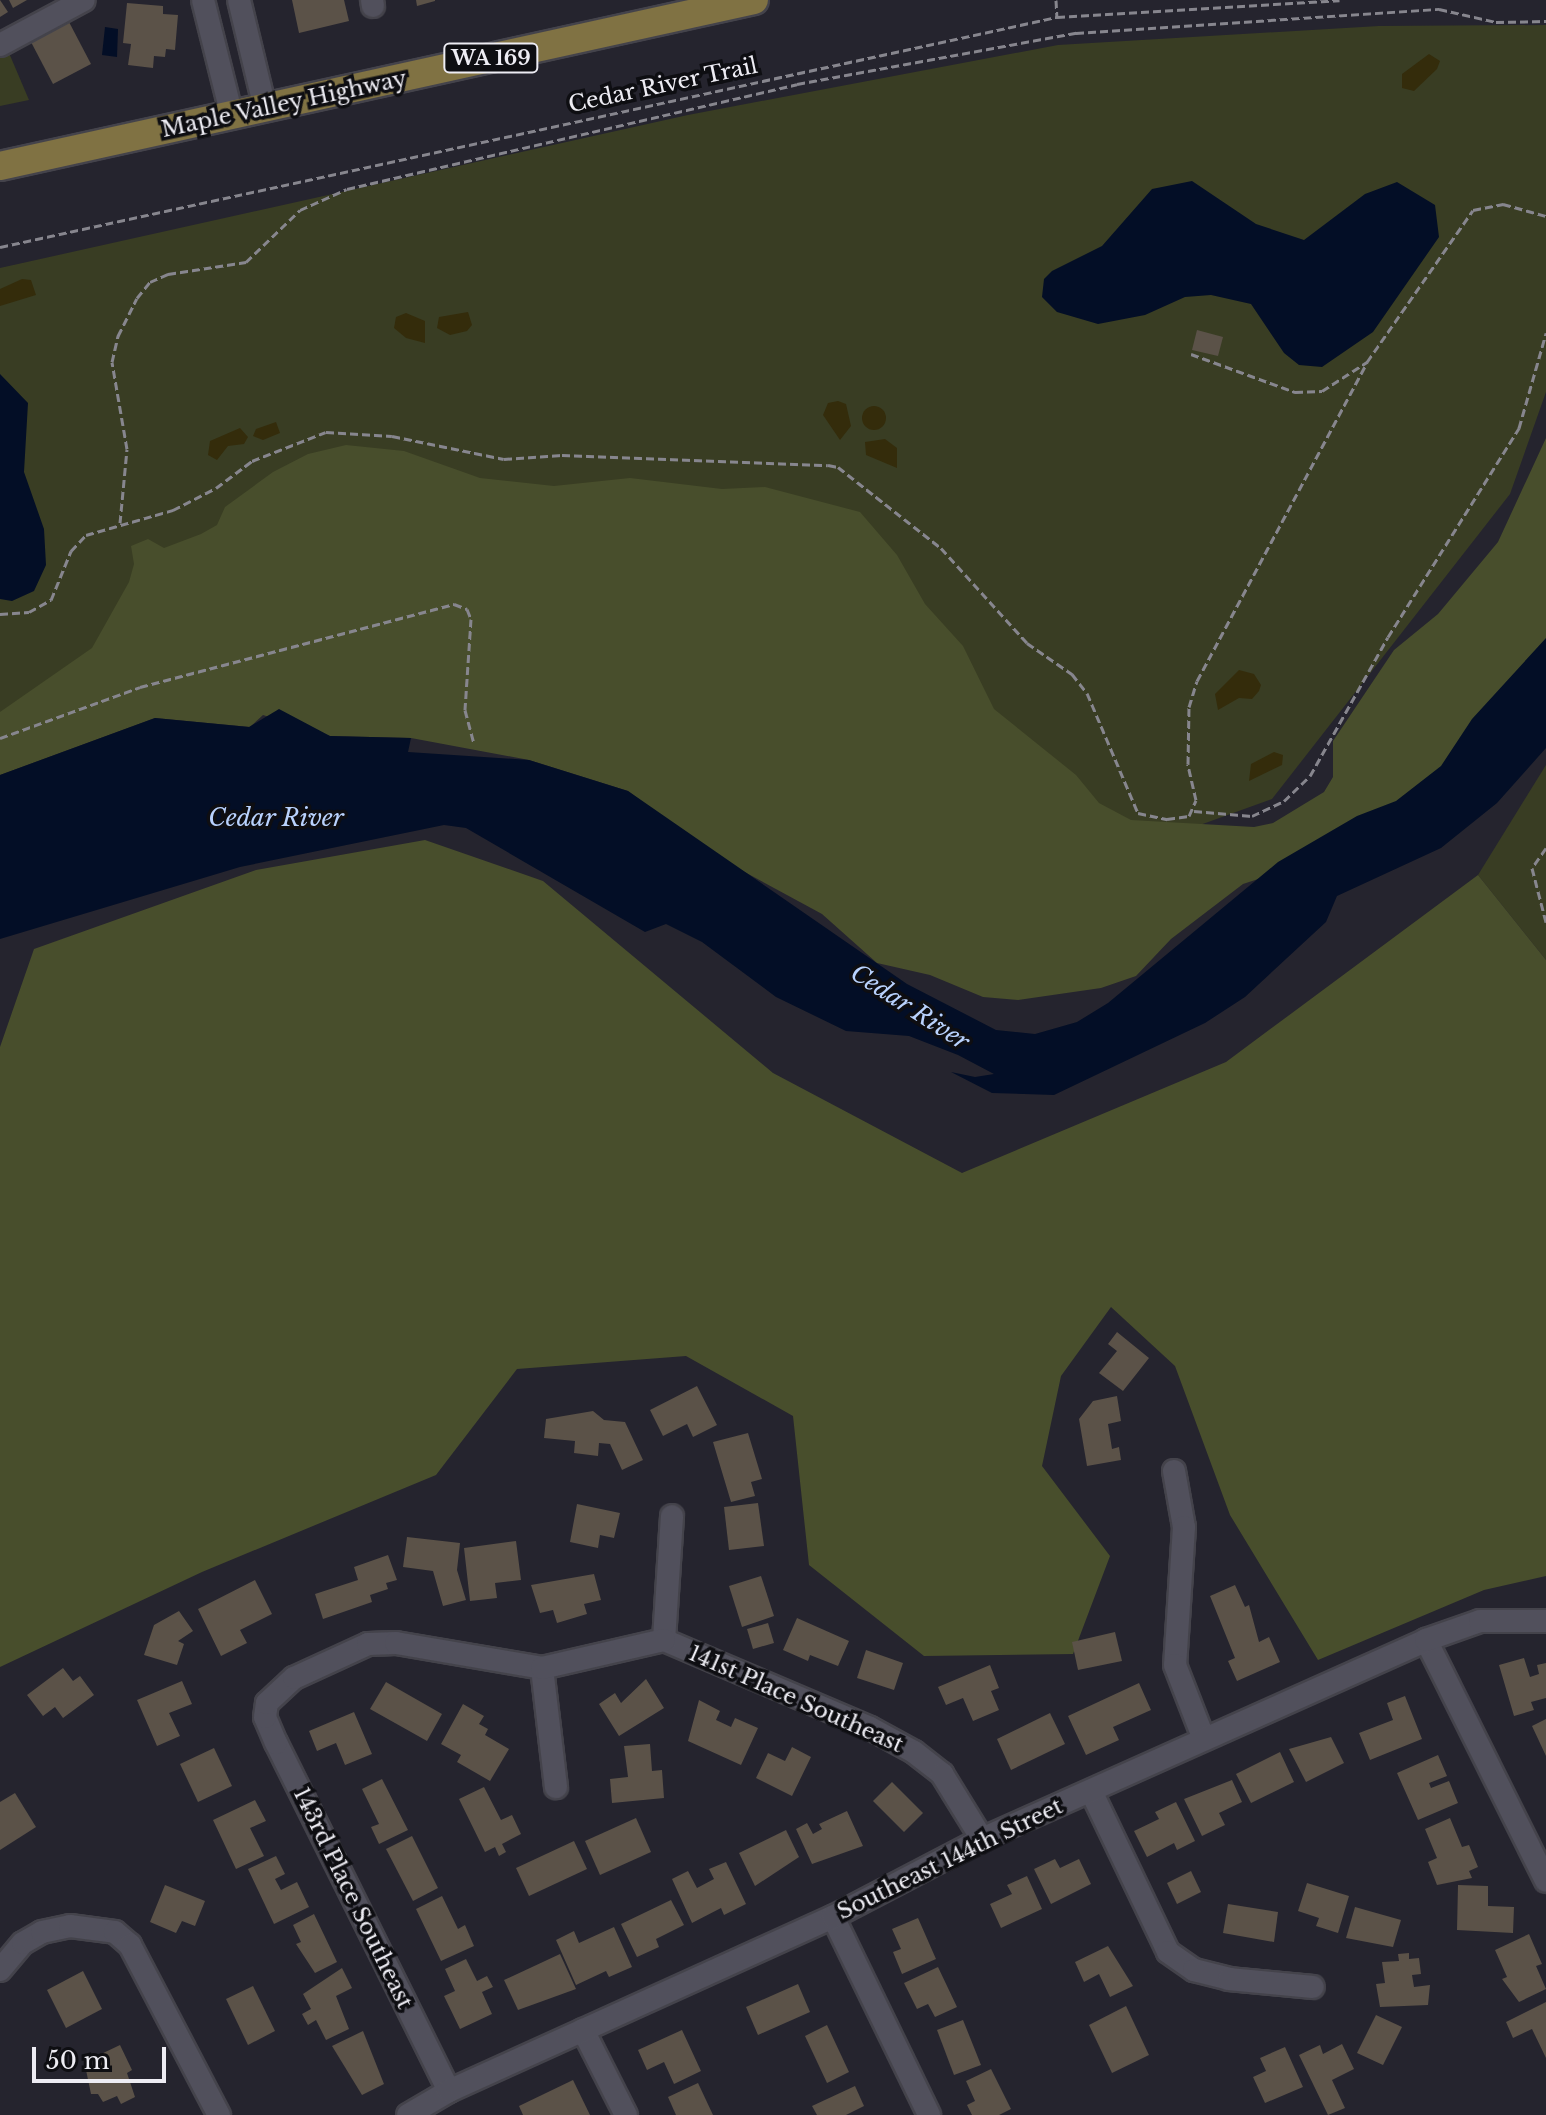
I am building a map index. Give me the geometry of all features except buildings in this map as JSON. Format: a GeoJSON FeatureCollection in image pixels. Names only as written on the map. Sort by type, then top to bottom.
{"type":"FeatureCollection","features":[{"type":"Feature","properties":{"kind":"main road","name":"Maple Valley Highway"},"geometry":{"type":"LineString","coordinates":[[0,166],[754,0]]}},
{"type":"Feature","properties":{"kind":"street"},"geometry":{"type":"LineString","coordinates":[[0,45],[84,0]]}},
{"type":"Feature","properties":{"kind":"street"},"geometry":{"type":"LineString","coordinates":[[203,0],[232,116]]}},
{"type":"Feature","properties":{"kind":"street"},"geometry":{"type":"LineString","coordinates":[[239,0],[265,108]]}},
{"type":"Feature","properties":{"kind":"street"},"geometry":{"type":"LineString","coordinates":[[1174,1471],[1184,1527],[1175,1665],[1203,1737]]}},
{"type":"Feature","properties":{"kind":"street"},"geometry":{"type":"LineString","coordinates":[[556,1787],[542,1668],[664,1640],[672,1516]]}},
{"type":"Feature","properties":{"kind":"street","name":"Southeast 144th Street"},"geometry":{"type":"LineString","coordinates":[[408,2115],[449,2091],[833,1917],[982,1839],[1203,1737],[1426,1640],[1480,1621],[1546,1621]]}},
{"type":"Feature","properties":{"kind":"street","name":"141st Place Southeast"},"geometry":{"type":"LineString","coordinates":[[664,1640],[870,1728],[914,1752],[942,1774],[982,1839]]}},
{"type":"Feature","properties":{"kind":"street"},"geometry":{"type":"LineString","coordinates":[[1426,1640],[1546,1881]]}},
{"type":"Feature","properties":{"kind":"street","name":"143rd Place Southeast"},"geometry":{"type":"LineString","coordinates":[[449,2091],[276,1743],[265,1717],[267,1703],[294,1678],[368,1644],[396,1643],[542,1668]]}},
{"type":"Feature","properties":{"kind":"street"},"geometry":{"type":"LineString","coordinates":[[1091,1791],[1168,1952],[1194,1970],[1229,1979],[1313,1987]]}},
{"type":"Feature","properties":{"kind":"street"},"geometry":{"type":"LineString","coordinates":[[833,1917],[929,2115]]}},
{"type":"Feature","properties":{"kind":"street"},"geometry":{"type":"LineString","coordinates":[[0,1970],[23,1943],[42,1932],[70,1926],[115,1932],[130,1945],[219,2115]]}},
{"type":"Feature","properties":{"kind":"street"},"geometry":{"type":"LineString","coordinates":[[583,2030],[626,2115]]}},
{"type":"Feature","properties":{"kind":"path"},"geometry":{"type":"LineString","coordinates":[[1056,0],[1057,17]]}},
{"type":"Feature","properties":{"kind":"path","name":"Cedar River Trail"},"geometry":{"type":"LineString","coordinates":[[0,247],[1057,17],[1339,0]]}},
{"type":"Feature","properties":{"kind":"path"},"geometry":{"type":"LineString","coordinates":[[120,525],[127,449],[112,362],[118,336],[137,298],[150,282],[168,274],[246,262],[300,210],[347,189],[797,84],[1076,33],[1439,9],[1496,22],[1546,21]]}},
{"type":"Feature","properties":{"kind":"path"},"geometry":{"type":"LineString","coordinates":[[1194,811],[1188,764],[1189,707],[1197,681],[1367,362],[1473,210],[1503,204],[1546,216]]}},
{"type":"Feature","properties":{"kind":"path"},"geometry":{"type":"LineString","coordinates":[[0,614],[29,612],[51,600],[77,544],[86,535],[173,510],[216,488],[252,461],[326,432],[392,436],[504,459],[562,455],[838,467],[964,569],[1027,643],[1072,674],[1091,700],[1138,813],[1167,819],[1194,811],[1252,816],[1284,801],[1310,776],[1388,637],[1519,428],[1546,333]]}},
{"type":"Feature","properties":{"kind":"path"},"geometry":{"type":"LineString","coordinates":[[1191,354],[1309,394],[1367,362]]}},
{"type":"Feature","properties":{"kind":"path"},"geometry":{"type":"LineString","coordinates":[[0,738],[140,687],[454,604],[467,609],[471,619],[465,710],[474,743]]}},
{"type":"Feature","properties":{"kind":"path"},"geometry":{"type":"LineString","coordinates":[[1546,848],[1532,868],[1546,922]]}},
{"type":"Feature","properties":{"kind":"green space"},"geometry":{"type":"Polygon","coordinates":[[[1546,25],[1546,392],[1510,494],[1272,799],[1175,834],[169,663],[0,713],[0,268],[688,115],[1058,45],[1379,26],[1546,25]]]}},
{"type":"Feature","properties":{"kind":"green space"},"geometry":{"type":"Polygon","coordinates":[[[9,53],[29,100],[0,106],[0,57],[9,53]]]}},
{"type":"Feature","properties":{"kind":"green space"},"geometry":{"type":"Polygon","coordinates":[[[1546,438],[1546,658],[1478,759],[1280,872],[1243,884],[1171,939],[1136,976],[1101,988],[1018,1000],[983,997],[930,975],[877,963],[822,914],[715,856],[628,791],[529,760],[411,738],[330,736],[263,715],[250,727],[155,718],[0,775],[0,712],[92,648],[129,582],[134,564],[131,546],[148,539],[164,548],[201,534],[217,525],[225,507],[273,472],[308,454],[346,445],[404,451],[480,478],[554,486],[630,478],[722,489],[765,487],[860,512],[897,555],[925,604],[963,646],[994,709],[1076,775],[1099,803],[1131,820],[1254,827],[1273,823],[1324,792],[1333,777],[1333,741],[1394,650],[1438,614],[1498,542],[1546,438]]]}},
{"type":"Feature","properties":{"kind":"green space"},"geometry":{"type":"Polygon","coordinates":[[[1546,765],[1546,960],[1478,875],[1546,765]]]}},
{"type":"Feature","properties":{"kind":"green space"},"geometry":{"type":"Polygon","coordinates":[[[425,840],[543,881],[773,1073],[962,1173],[1226,1062],[1478,875],[1546,960],[1546,1576],[1484,1590],[1318,1660],[1230,1515],[1175,1366],[1111,1307],[1061,1376],[1042,1466],[1110,1556],[1073,1654],[924,1656],[809,1565],[793,1416],[686,1356],[517,1369],[436,1475],[202,1572],[0,1667],[0,1047],[34,949],[256,870],[425,840]]]}},
{"type":"Feature","properties":{"kind":"sand"},"geometry":{"type":"Polygon","coordinates":[[[1429,54],[1440,61],[1437,69],[1414,91],[1402,88],[1402,74],[1429,54]]]}},
{"type":"Feature","properties":{"kind":"sand"},"geometry":{"type":"Polygon","coordinates":[[[22,279],[31,280],[36,295],[0,306],[0,289],[22,279]]]}},
{"type":"Feature","properties":{"kind":"sand"},"geometry":{"type":"Polygon","coordinates":[[[468,312],[472,325],[467,331],[450,335],[437,328],[439,317],[468,312]]]}},
{"type":"Feature","properties":{"kind":"sand"},"geometry":{"type":"Polygon","coordinates":[[[406,313],[425,321],[425,343],[406,338],[394,328],[396,317],[406,313]]]}},
{"type":"Feature","properties":{"kind":"sand"},"geometry":{"type":"Polygon","coordinates":[[[838,401],[846,404],[851,426],[840,440],[823,415],[828,403],[838,401]]]}},
{"type":"Feature","properties":{"kind":"sand"},"geometry":{"type":"Polygon","coordinates":[[[874,406],[883,409],[886,418],[883,427],[874,430],[865,427],[862,418],[865,409],[874,406]]]}},
{"type":"Feature","properties":{"kind":"sand"},"geometry":{"type":"Polygon","coordinates":[[[276,422],[280,433],[263,440],[253,436],[256,429],[276,422]]]}},
{"type":"Feature","properties":{"kind":"sand"},"geometry":{"type":"Polygon","coordinates":[[[240,428],[248,437],[244,444],[228,446],[217,460],[208,455],[210,441],[240,428]]]}},
{"type":"Feature","properties":{"kind":"sand"},"geometry":{"type":"Polygon","coordinates":[[[885,439],[897,448],[897,468],[866,455],[865,442],[885,439]]]}},
{"type":"Feature","properties":{"kind":"sand"},"geometry":{"type":"Polygon","coordinates":[[[1239,670],[1254,674],[1261,685],[1259,691],[1252,699],[1239,698],[1218,710],[1215,694],[1239,670]]]}},
{"type":"Feature","properties":{"kind":"sand"},"geometry":{"type":"Polygon","coordinates":[[[1274,752],[1283,755],[1282,765],[1249,781],[1251,764],[1274,752]]]}},
{"type":"Feature","properties":{"kind":"water"},"geometry":{"type":"Polygon","coordinates":[[[105,27],[118,29],[117,57],[102,55],[105,27]]]}},
{"type":"Feature","properties":{"kind":"water"},"geometry":{"type":"Polygon","coordinates":[[[1192,181],[1256,224],[1304,240],[1365,194],[1397,182],[1435,205],[1439,237],[1373,332],[1322,367],[1299,365],[1284,353],[1251,304],[1211,295],[1185,297],[1145,315],[1098,324],[1057,312],[1042,297],[1044,279],[1052,271],[1102,246],[1152,189],[1192,181]]]}},
{"type":"Feature","properties":{"kind":"water"},"geometry":{"type":"Polygon","coordinates":[[[0,374],[28,403],[24,472],[44,529],[46,565],[34,591],[12,601],[0,599],[0,374]]]}},
{"type":"Feature","properties":{"kind":"water","name":"Cedar River"},"geometry":{"type":"Polygon","coordinates":[[[1546,638],[1546,748],[1497,803],[1441,848],[1337,896],[1326,922],[1245,997],[1205,1023],[1054,1095],[992,1093],[951,1072],[975,1077],[994,1074],[958,1055],[909,1036],[846,1031],[776,997],[702,942],[666,924],[645,932],[466,828],[444,825],[240,867],[0,939],[0,775],[155,718],[249,727],[279,709],[330,736],[411,738],[408,752],[529,760],[628,791],[907,984],[996,1030],[1035,1034],[1077,1022],[1108,1003],[1278,862],[1357,816],[1396,801],[1441,766],[1472,719],[1546,638]]]}}]}
